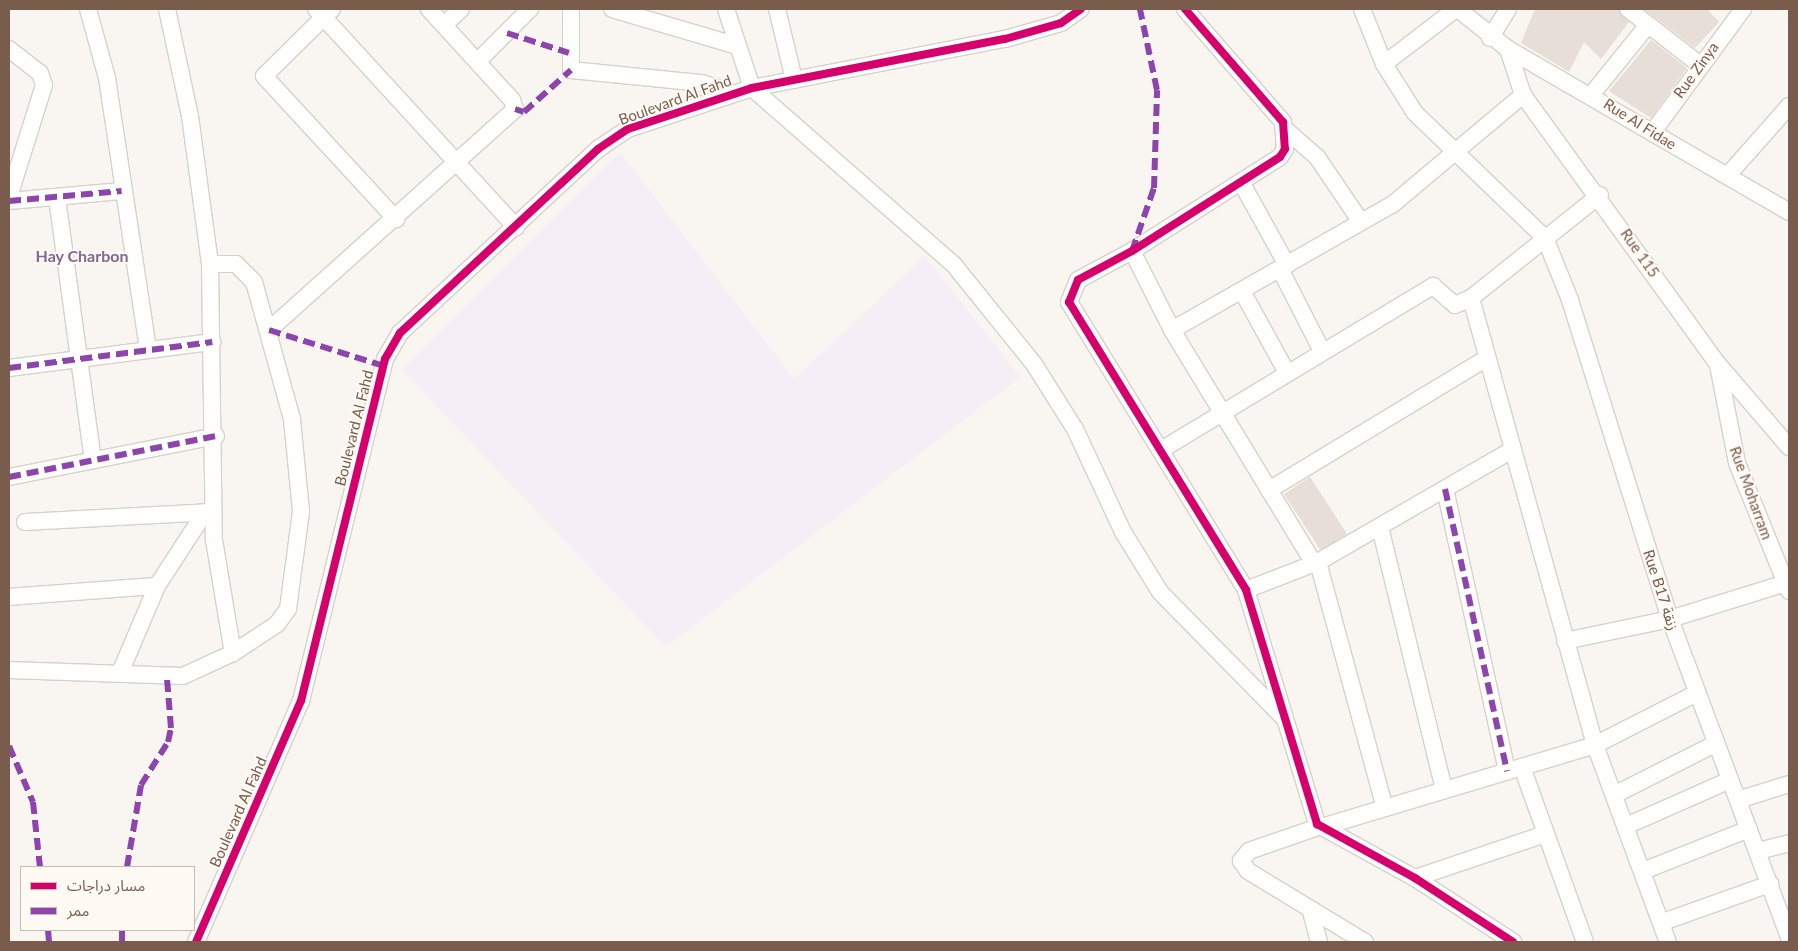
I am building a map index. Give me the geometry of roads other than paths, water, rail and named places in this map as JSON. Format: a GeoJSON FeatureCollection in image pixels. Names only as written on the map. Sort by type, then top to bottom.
{"type":"FeatureCollection","features":[{"type":"Feature","properties":{"kind":"street"},"geometry":{"type":"LineString","coordinates":[[88,9],[107,78],[122,191],[148,348]]}},
{"type":"Feature","properties":{"kind":"street"},"geometry":{"type":"LineString","coordinates":[[167,9],[190,116],[210,264],[216,436],[209,512],[232,653]]}},
{"type":"Feature","properties":{"kind":"street"},"geometry":{"type":"LineString","coordinates":[[269,330],[396,219],[516,108],[478,61],[429,9]]}},
{"type":"Feature","properties":{"kind":"street"},"geometry":{"type":"LineString","coordinates":[[444,25],[461,9]]}},
{"type":"Feature","properties":{"kind":"street"},"geometry":{"type":"LineString","coordinates":[[478,61],[530,9]]}},
{"type":"Feature","properties":{"kind":"street"},"geometry":{"type":"LineString","coordinates":[[571,9],[571,70],[702,83],[732,93]]}},
{"type":"Feature","properties":{"kind":"street"},"geometry":{"type":"LineString","coordinates":[[612,9],[738,46]]}},
{"type":"Feature","properties":{"kind":"street"},"geometry":{"type":"LineString","coordinates":[[726,9],[752,88],[954,264],[1034,364],[1075,429],[1123,532],[1160,592],[1285,719]]}},
{"type":"Feature","properties":{"kind":"street"},"geometry":{"type":"LineString","coordinates":[[777,9],[794,80]]}},
{"type":"Feature","properties":{"kind":"street","name":"Boulevard Al Fahd"},"geometry":{"type":"LineString","coordinates":[[196,942],[301,701],[388,351],[400,333],[619,133],[732,93],[1005,39],[1061,23],[1081,9]]}},
{"type":"Feature","properties":{"kind":"street"},"geometry":{"type":"LineString","coordinates":[[1185,9],[1286,130],[1317,157],[1361,222]]}},
{"type":"Feature","properties":{"kind":"street"},"geometry":{"type":"LineString","coordinates":[[1362,9],[1384,64],[1415,113],[1545,238]]}},
{"type":"Feature","properties":{"kind":"street"},"geometry":{"type":"LineString","coordinates":[[1384,64],[1457,9],[1490,38],[1508,9]]}},
{"type":"Feature","properties":{"kind":"street"},"geometry":{"type":"LineString","coordinates":[[1628,9],[1699,64]]}},
{"type":"Feature","properties":{"kind":"street","name":"Rue Zinya"},"geometry":{"type":"LineString","coordinates":[[1652,133],[1699,64],[1743,9]]}},
{"type":"Feature","properties":{"kind":"street"},"geometry":{"type":"LineString","coordinates":[[396,219],[264,76],[324,11],[456,165],[516,227]]}},
{"type":"Feature","properties":{"kind":"street"},"geometry":{"type":"LineString","coordinates":[[1592,94],[1648,26]]}},
{"type":"Feature","properties":{"kind":"street","name":"Rue Al Fidae"},"geometry":{"type":"LineString","coordinates":[[1490,38],[1592,94],[1652,133],[1789,210]]}},
{"type":"Feature","properties":{"kind":"street"},"geometry":{"type":"LineString","coordinates":[[9,49],[40,73],[44,85],[9,199],[57,198],[122,191]]}},
{"type":"Feature","properties":{"kind":"street","name":"Rue 115"},"geometry":{"type":"LineString","coordinates":[[1508,49],[1524,95],[1600,195],[1717,363],[1789,447]]}},
{"type":"Feature","properties":{"kind":"street"},"geometry":{"type":"LineString","coordinates":[[1172,330],[1393,204],[1524,95]]}},
{"type":"Feature","properties":{"kind":"street"},"geometry":{"type":"LineString","coordinates":[[1728,175],[1789,106]]}},
{"type":"Feature","properties":{"kind":"street"},"geometry":{"type":"LineString","coordinates":[[1286,130],[1280,157],[1132,251],[1078,280],[1069,302],[1246,590],[1285,719],[1323,826],[1415,878],[1513,942]]}},
{"type":"Feature","properties":{"kind":"street"},"geometry":{"type":"LineString","coordinates":[[1241,182],[1322,352]]}},
{"type":"Feature","properties":{"kind":"street"},"geometry":{"type":"LineString","coordinates":[[1160,450],[1433,286],[1454,305],[1471,298],[1600,195]]}},
{"type":"Feature","properties":{"kind":"street"},"geometry":{"type":"LineString","coordinates":[[57,198],[93,460]]}},
{"type":"Feature","properties":{"kind":"street","name":"Rue B17 زنقة"},"geometry":{"type":"LineString","coordinates":[[1545,238],[1573,309],[1670,618],[1715,744],[1758,851],[1789,938]]}},
{"type":"Feature","properties":{"kind":"street"},"geometry":{"type":"LineString","coordinates":[[1132,251],[1172,330],[1268,490],[1316,563],[1385,808]]}},
{"type":"Feature","properties":{"kind":"street"},"geometry":{"type":"LineString","coordinates":[[9,670],[183,676],[232,653],[283,618],[299,548],[299,469],[269,330],[259,293],[245,270],[230,263],[210,264]]}},
{"type":"Feature","properties":{"kind":"street"},"geometry":{"type":"LineString","coordinates":[[1242,291],[1287,373]]}},
{"type":"Feature","properties":{"kind":"street"},"geometry":{"type":"LineString","coordinates":[[1471,298],[1595,745],[1616,794],[1668,942]]}},
{"type":"Feature","properties":{"kind":"street"},"geometry":{"type":"LineString","coordinates":[[9,368],[78,361],[148,348],[212,342]]}},
{"type":"Feature","properties":{"kind":"street"},"geometry":{"type":"LineString","coordinates":[[1268,490],[1487,358]]}},
{"type":"Feature","properties":{"kind":"street","name":"Rue Moharram"},"geometry":{"type":"LineString","coordinates":[[1717,363],[1737,462],[1788,587]]}},
{"type":"Feature","properties":{"kind":"street"},"geometry":{"type":"LineString","coordinates":[[9,477],[216,436]]}},
{"type":"Feature","properties":{"kind":"street"},"geometry":{"type":"LineString","coordinates":[[1246,590],[1316,563],[1512,450]]}},
{"type":"Feature","properties":{"kind":"street"},"geometry":{"type":"LineString","coordinates":[[1445,489],[1514,769],[1545,834],[1585,942]]}},
{"type":"Feature","properties":{"kind":"street"},"geometry":{"type":"LineString","coordinates":[[25,522],[209,512]]}},
{"type":"Feature","properties":{"kind":"street"},"geometry":{"type":"LineString","coordinates":[[120,673],[157,586],[209,512]]}},
{"type":"Feature","properties":{"kind":"street"},"geometry":{"type":"LineString","coordinates":[[1380,527],[1444,790]]}},
{"type":"Feature","properties":{"kind":"street"},"geometry":{"type":"LineString","coordinates":[[9,597],[157,586]]}},
{"type":"Feature","properties":{"kind":"street"},"geometry":{"type":"LineString","coordinates":[[1566,641],[1670,618],[1788,587]]}},
{"type":"Feature","properties":{"kind":"street"},"geometry":{"type":"LineString","coordinates":[[1365,942],[1310,912],[1248,871],[1241,861],[1249,851],[1323,826],[1595,745],[1697,694]]}},
{"type":"Feature","properties":{"kind":"street"},"geometry":{"type":"LineString","coordinates":[[1616,794],[1715,744]]}},
{"type":"Feature","properties":{"kind":"street"},"geometry":{"type":"LineString","coordinates":[[1626,826],[1730,780]]}},
{"type":"Feature","properties":{"kind":"street"},"geometry":{"type":"LineString","coordinates":[[1738,800],[1789,784]]}},
{"type":"Feature","properties":{"kind":"street"},"geometry":{"type":"LineString","coordinates":[[1643,871],[1749,829]]}},
{"type":"Feature","properties":{"kind":"street"},"geometry":{"type":"LineString","coordinates":[[1415,878],[1545,834]]}},
{"type":"Feature","properties":{"kind":"street"},"geometry":{"type":"LineString","coordinates":[[1758,851],[1789,843]]}},
{"type":"Feature","properties":{"kind":"street"},"geometry":{"type":"LineString","coordinates":[[1662,922],[1770,884]]}},
{"type":"Feature","properties":{"kind":"street"},"geometry":{"type":"LineString","coordinates":[[1310,912],[1318,942]]}},
{"type":"Feature","properties":{"kind":"district","name":"Hay Charbon"},"geometry":{"type":"Point","coordinates":[82,256]}}]}
